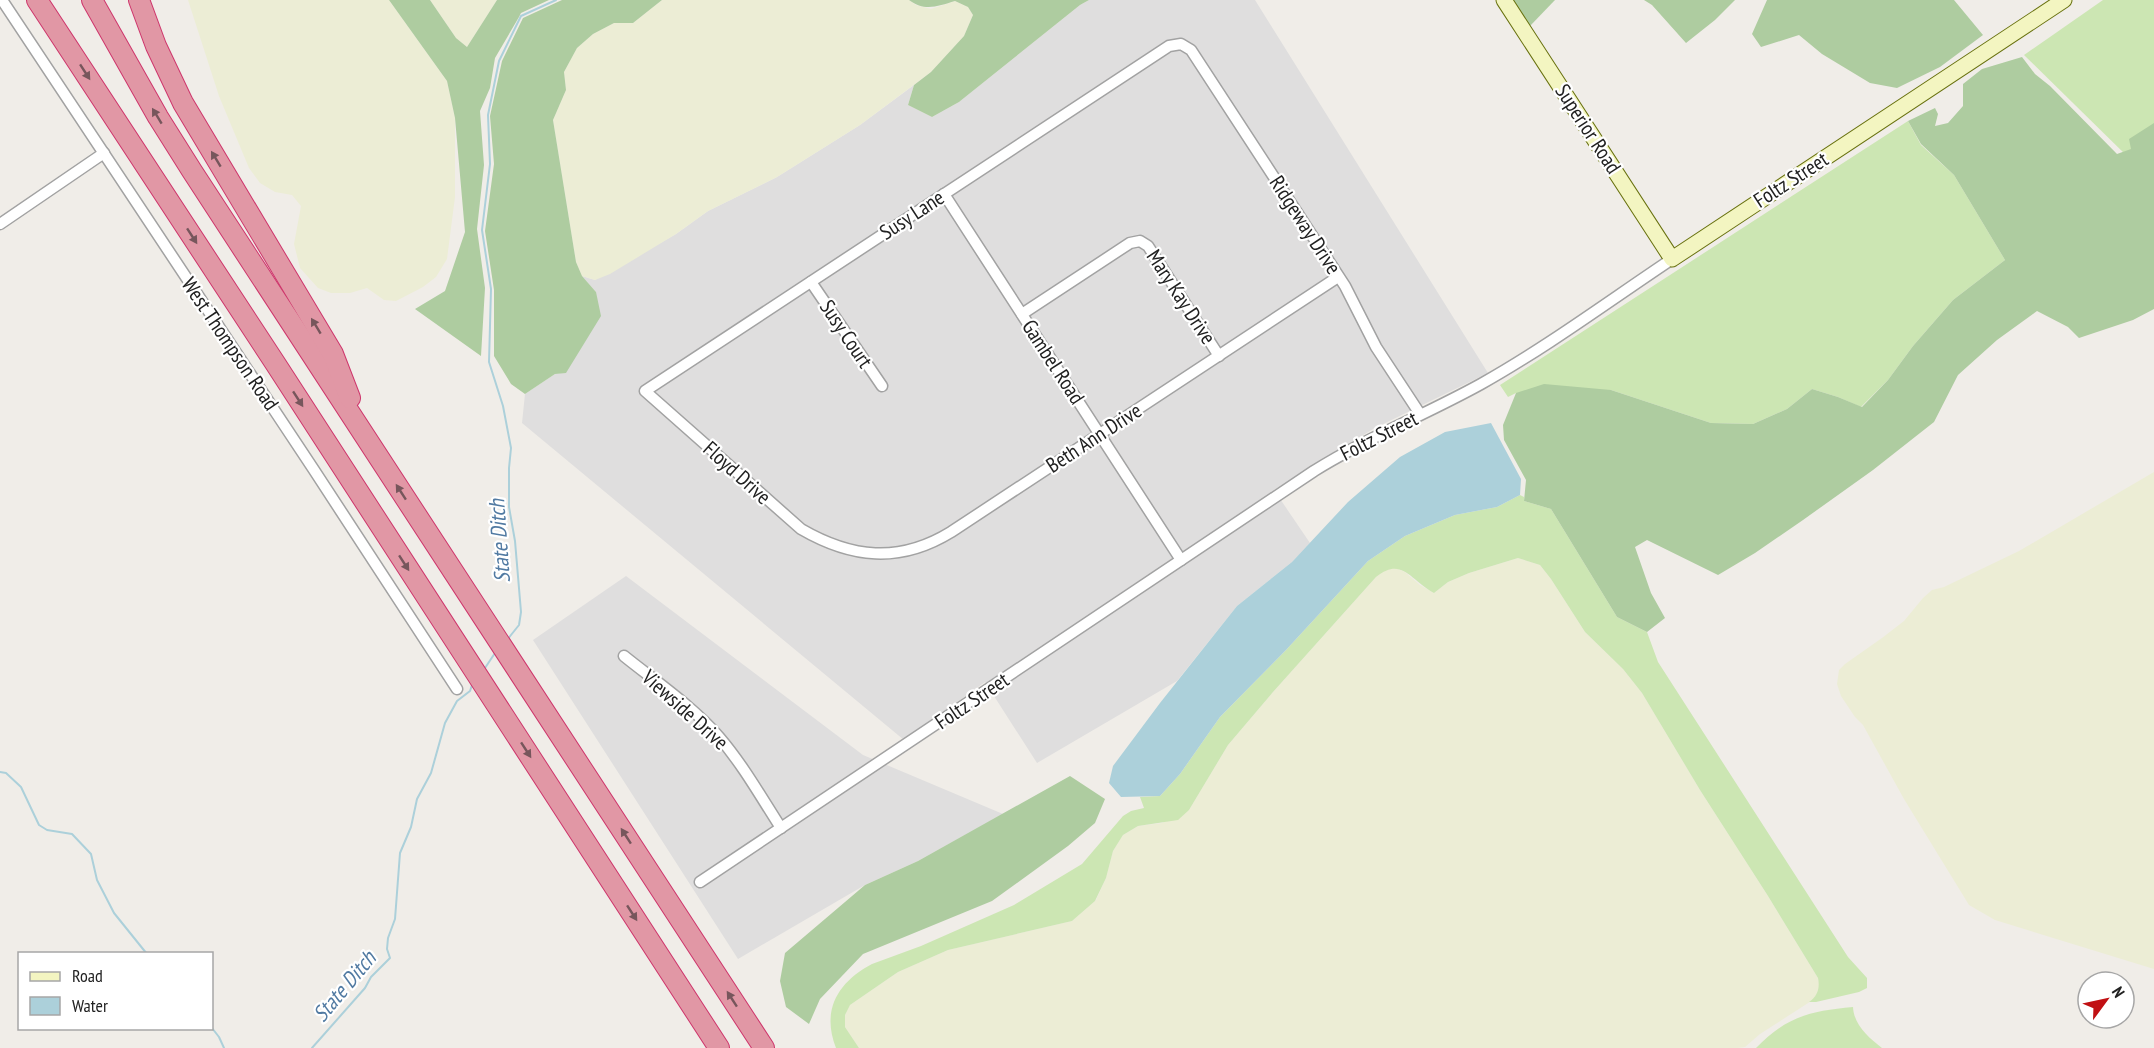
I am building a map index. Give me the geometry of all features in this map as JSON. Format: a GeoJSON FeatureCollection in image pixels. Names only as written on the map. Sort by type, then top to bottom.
{"type":"FeatureCollection","features":[{"type":"Feature","properties":{"kind":"highway"},"geometry":{"type":"LineString","coordinates":[[37,0],[719,1048]]}},
{"type":"Feature","properties":{"kind":"highway"},"geometry":{"type":"LineString","coordinates":[[45,0],[53,24]]}},
{"type":"Feature","properties":{"kind":"highway"},"geometry":{"type":"LineString","coordinates":[[92,0],[158,117],[192,171],[764,1048]]}},
{"type":"Feature","properties":{"kind":"highway"},"geometry":{"type":"LineString","coordinates":[[139,0],[156,46],[183,103],[333,354],[365,437]]}},
{"type":"Feature","properties":{"kind":"street","name":"West Thompson Road"},"geometry":{"type":"LineString","coordinates":[[2,0],[457,689]]}},
{"type":"Feature","properties":{"kind":"street","name":"Superior Road"},"geometry":{"type":"LineString","coordinates":[[1504,0],[1672,259]]}},
{"type":"Feature","properties":{"kind":"street","name":"Foltz Street"},"geometry":{"type":"LineString","coordinates":[[700,882],[1335,458],[1469,391],[1507,369],[2064,0]]}},
{"type":"Feature","properties":{"kind":"street","name":"Susy Lane"},"geometry":{"type":"LineString","coordinates":[[645,392],[1169,46],[1180,44]]}},
{"type":"Feature","properties":{"kind":"street","name":"Ridgeway Drive"},"geometry":{"type":"LineString","coordinates":[[1180,44],[1191,50],[1345,286],[1376,347],[1420,414]]}},
{"type":"Feature","properties":{"kind":"street"},"geometry":{"type":"LineString","coordinates":[[0,224],[104,153]]}},
{"type":"Feature","properties":{"kind":"street","name":"Gambel Road"},"geometry":{"type":"LineString","coordinates":[[944,194],[1181,560]]}},
{"type":"Feature","properties":{"kind":"street","name":"Mary Kay Drive"},"geometry":{"type":"LineString","coordinates":[[1022,314],[1130,243],[1140,241],[1148,246],[1219,356]]}},
{"type":"Feature","properties":{"kind":"street","name":"Beth Ann Drive"},"geometry":{"type":"LineString","coordinates":[[834,546],[854,551],[886,554],[906,551],[951,532],[1338,277]]}},
{"type":"Feature","properties":{"kind":"street","name":"Susy Court"},"geometry":{"type":"LineString","coordinates":[[811,282],[882,386]]}},
{"type":"Feature","properties":{"kind":"street","name":"Floyd Drive"},"geometry":{"type":"LineString","coordinates":[[645,392],[791,521],[818,540],[834,546]]}},
{"type":"Feature","properties":{"kind":"street","name":"Viewside Drive"},"geometry":{"type":"LineString","coordinates":[[624,656],[718,735],[738,761],[781,828]]}},
{"type":"Feature","properties":{"kind":"shaded area"},"geometry":{"type":"Polygon","coordinates":[[[1089,0],[1255,0],[1488,373],[1373,429],[1274,490],[1310,543],[1292,562],[1237,606],[1177,681],[1037,763],[985,682],[904,740],[522,423],[525,394],[555,374],[566,372],[578,351],[596,292],[582,276],[595,280],[676,234],[708,211],[777,177],[860,125],[914,85],[908,105],[932,117],[959,102],[1089,0]]]}},
{"type":"Feature","properties":{"kind":"shaded area"},"geometry":{"type":"Polygon","coordinates":[[[626,576],[863,755],[1003,814],[918,861],[865,885],[738,959],[533,640],[626,576]]]}},
{"type":"Feature","properties":{"kind":"green space"},"geometry":{"type":"Polygon","coordinates":[[[188,0],[389,0],[447,81],[455,118],[455,197],[447,259],[436,277],[423,287],[396,301],[384,300],[367,288],[350,293],[331,293],[318,288],[300,268],[294,244],[301,206],[292,195],[275,192],[260,183],[249,168],[219,96],[188,0]]]}},
{"type":"Feature","properties":{"kind":"green space"},"geometry":{"type":"Polygon","coordinates":[[[389,0],[430,0],[456,38],[467,47],[497,0],[549,0],[521,13],[495,58],[490,88],[480,111],[484,165],[477,229],[485,288],[481,356],[415,309],[445,291],[465,232],[455,118],[447,81],[389,0]]]}},
{"type":"Feature","properties":{"kind":"green space"},"geometry":{"type":"Polygon","coordinates":[[[430,0],[497,0],[467,47],[456,38],[430,0]]]}},
{"type":"Feature","properties":{"kind":"green space"},"geometry":{"type":"Polygon","coordinates":[[[562,0],[662,0],[633,23],[614,23],[593,34],[577,48],[564,72],[566,90],[553,120],[576,262],[582,276],[596,292],[601,316],[566,373],[555,374],[525,394],[511,384],[494,356],[494,290],[485,231],[494,164],[490,116],[502,61],[523,18],[562,0]]]}},
{"type":"Feature","properties":{"kind":"green space"},"geometry":{"type":"Polygon","coordinates":[[[662,0],[909,0],[916,5],[931,9],[955,1],[968,7],[973,15],[964,36],[931,72],[860,125],[777,177],[708,211],[676,234],[610,274],[595,280],[582,276],[576,262],[553,120],[566,90],[564,72],[577,48],[593,34],[614,23],[633,23],[662,0]]]}},
{"type":"Feature","properties":{"kind":"green space"},"geometry":{"type":"Polygon","coordinates":[[[909,0],[1089,0],[959,102],[932,117],[908,105],[914,85],[931,72],[964,36],[973,15],[968,7],[955,1],[926,7],[909,0]]]}},
{"type":"Feature","properties":{"kind":"green space"},"geometry":{"type":"Polygon","coordinates":[[[1513,0],[1555,0],[1530,26],[1513,0]]]}},
{"type":"Feature","properties":{"kind":"green space"},"geometry":{"type":"Polygon","coordinates":[[[1644,0],[1735,0],[1715,20],[1686,43],[1652,5],[1644,0]]]}},
{"type":"Feature","properties":{"kind":"green space"},"geometry":{"type":"Polygon","coordinates":[[[1767,0],[1954,0],[1983,35],[1940,67],[1897,88],[1870,83],[1822,54],[1799,35],[1761,47],[1752,34],[1767,0]]]}},
{"type":"Feature","properties":{"kind":"green space"},"geometry":{"type":"Polygon","coordinates":[[[2103,0],[2154,0],[2154,147],[2130,159],[2024,55],[2103,0]]]}},
{"type":"Feature","properties":{"kind":"green space"},"geometry":{"type":"Polygon","coordinates":[[[2022,57],[2035,74],[2050,86],[2117,154],[2131,149],[2129,139],[2154,123],[2154,309],[2133,320],[2079,338],[2068,327],[2037,311],[1997,340],[1958,375],[1934,422],[1873,470],[1803,520],[1718,575],[1647,540],[1635,547],[1651,593],[1665,618],[1647,632],[1617,617],[1551,509],[1524,501],[1526,480],[1504,440],[1503,425],[1516,393],[1544,384],[1611,390],[1711,423],[1753,424],[1787,409],[1812,389],[1862,407],[1888,380],[1913,346],[1953,300],[2005,260],[1954,175],[1921,144],[1908,121],[1935,108],[1938,114],[1935,126],[1948,123],[1963,106],[1963,84],[1982,69],[2022,57]]]}},
{"type":"Feature","properties":{"kind":"green space"},"geometry":{"type":"Polygon","coordinates":[[[1908,121],[1921,145],[1954,175],[2005,260],[1953,300],[1913,346],[1888,380],[1861,407],[1812,389],[1787,409],[1753,424],[1711,423],[1611,390],[1516,393],[1508,397],[1500,385],[1908,121]]]}},
{"type":"Feature","properties":{"kind":"green space"},"geometry":{"type":"Polygon","coordinates":[[[2154,472],[2154,969],[1995,920],[1969,905],[1904,799],[1863,725],[1841,696],[1837,684],[1839,670],[1845,664],[1904,621],[1932,590],[1944,587],[2019,551],[2154,472]]]}},
{"type":"Feature","properties":{"kind":"green space"},"geometry":{"type":"Polygon","coordinates":[[[1520,495],[1524,497],[1524,501],[1551,509],[1617,617],[1647,632],[1658,662],[1848,957],[1867,978],[1867,988],[1859,992],[1809,1002],[1818,992],[1818,978],[1642,693],[1623,669],[1585,632],[1540,565],[1518,558],[1469,573],[1448,582],[1434,593],[1399,569],[1385,571],[1376,577],[1228,745],[1189,810],[1178,820],[1138,826],[1123,835],[1113,851],[1106,878],[1095,901],[1072,921],[948,950],[898,972],[850,1005],[845,1015],[845,1027],[859,1048],[836,1048],[832,1034],[832,1009],[842,988],[850,979],[872,964],[921,946],[1014,905],[1082,864],[1123,816],[1131,811],[1144,808],[1140,797],[1160,796],[1180,774],[1220,717],[1368,561],[1405,536],[1455,515],[1497,507],[1520,495]]]}},
{"type":"Feature","properties":{"kind":"green space"},"geometry":{"type":"Polygon","coordinates":[[[1518,558],[1540,565],[1585,632],[1623,669],[1642,693],[1818,978],[1820,986],[1816,998],[1760,1034],[1745,1047],[1738,1048],[859,1048],[845,1027],[845,1015],[850,1005],[898,972],[948,950],[1072,921],[1096,900],[1106,878],[1113,851],[1123,835],[1138,826],[1162,823],[1189,810],[1228,745],[1376,577],[1386,569],[1394,567],[1405,572],[1434,593],[1448,582],[1469,573],[1518,558]]]}},
{"type":"Feature","properties":{"kind":"green space"},"geometry":{"type":"Polygon","coordinates":[[[1070,776],[1105,799],[1095,823],[1068,846],[992,901],[863,954],[820,999],[809,1024],[786,1007],[780,981],[785,953],[865,885],[918,861],[1070,776]]]}},
{"type":"Feature","properties":{"kind":"green space"},"geometry":{"type":"Polygon","coordinates":[[[1853,1007],[1859,1025],[1882,1048],[1756,1048],[1778,1029],[1800,1017],[1853,1007]]]}},
{"type":"Feature","properties":{"kind":"water"},"geometry":{"type":"Polygon","coordinates":[[[1491,423],[1521,479],[1520,495],[1497,507],[1455,515],[1405,536],[1368,561],[1220,717],[1180,774],[1160,796],[1121,797],[1109,783],[1113,766],[1237,606],[1292,562],[1348,502],[1400,457],[1445,432],[1491,423]]]}},
{"type":"Feature","properties":{"kind":"waterway","name":"State Ditch"},"geometry":{"type":"LineString","coordinates":[[507,640],[519,625],[521,612],[515,541],[509,507],[511,448],[503,406],[489,362],[491,289],[482,230],[490,164],[488,115],[499,61],[521,16],[556,0]]}},
{"type":"Feature","properties":{"kind":"waterway","name":"State Ditch"},"geometry":{"type":"LineString","coordinates":[[483,671],[495,653]]}},
{"type":"Feature","properties":{"kind":"waterway","name":"State Ditch"},"geometry":{"type":"LineString","coordinates":[[312,1048],[365,988],[371,977],[390,958],[387,949],[388,938],[395,919],[400,853],[411,827],[417,799],[431,773],[445,723],[457,701],[470,691],[472,685]]}},
{"type":"Feature","properties":{"kind":"waterway","name":"State Ditch"},"geometry":{"type":"LineString","coordinates":[[0,772],[6,773],[21,787],[39,825],[47,830],[72,834],[91,854],[97,880],[114,913],[145,952]]}},
{"type":"Feature","properties":{"kind":"waterway","name":"State Ditch"},"geometry":{"type":"LineString","coordinates":[[213,1029],[224,1048]]}}]}
